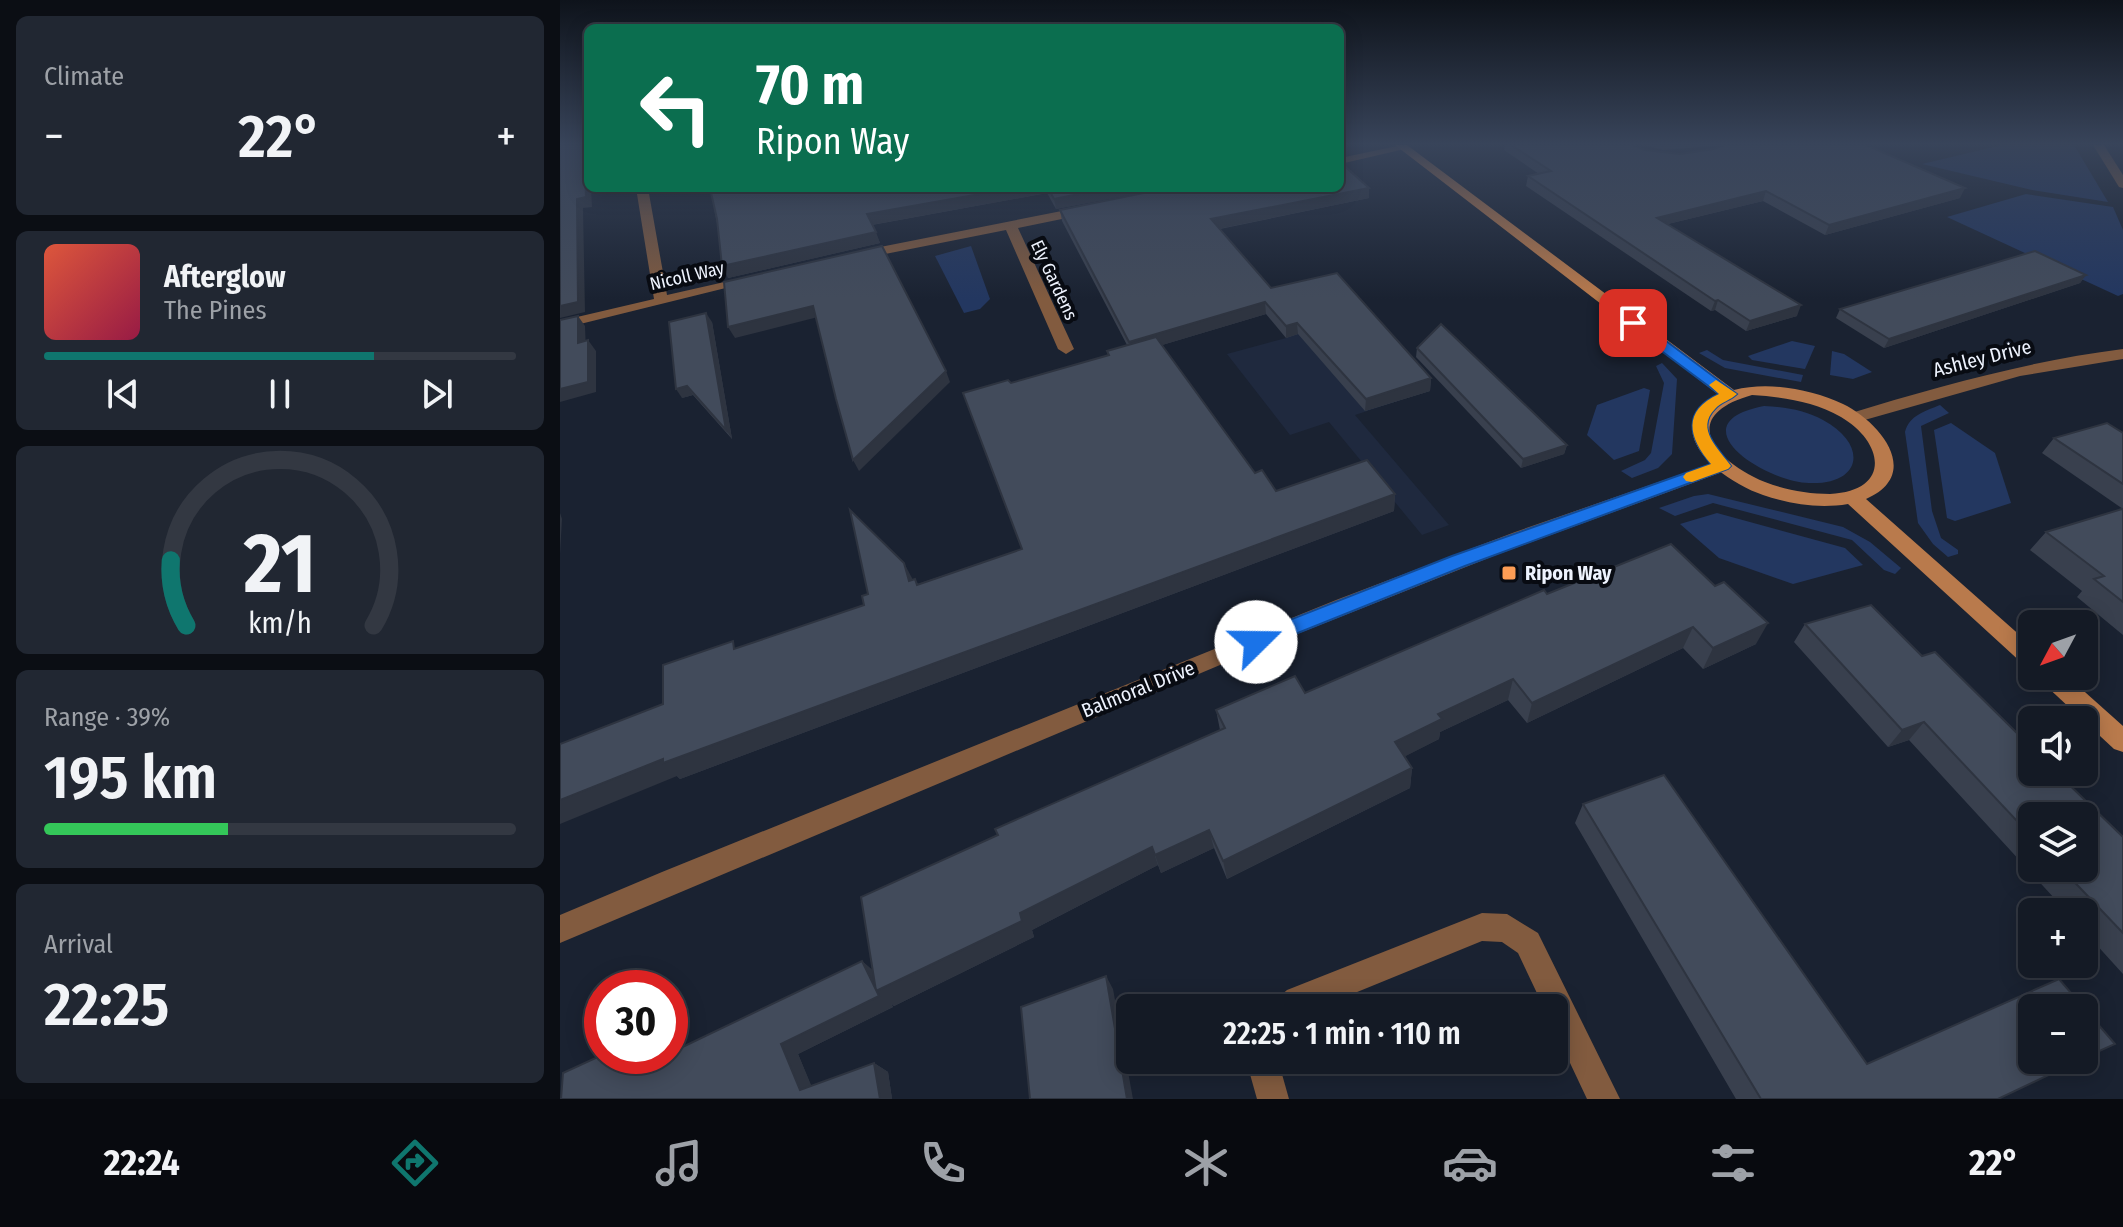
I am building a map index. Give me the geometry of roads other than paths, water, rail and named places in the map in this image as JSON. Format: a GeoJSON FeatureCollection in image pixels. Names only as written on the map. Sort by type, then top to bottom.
{"type":"FeatureCollection","features":[{"type":"Feature","properties":{"kind":"street"},"geometry":{"type":"LineString","coordinates":[[643,196],[661,300]]}},
{"type":"Feature","properties":{"kind":"street"},"geometry":{"type":"LineString","coordinates":[[1468,196],[1729,394]]}},
{"type":"Feature","properties":{"kind":"street"},"geometry":{"type":"LineString","coordinates":[[852,257],[1097,208]]}},
{"type":"Feature","properties":{"kind":"street","name":"Ely Gardens"},"geometry":{"type":"LineString","coordinates":[[1010,225],[1066,349]]}},
{"type":"Feature","properties":{"kind":"street","name":"Nicoll Way"},"geometry":{"type":"LineString","coordinates":[[560,325],[764,277]]}},
{"type":"Feature","properties":{"kind":"street","name":"Ashley Drive"},"geometry":{"type":"LineString","coordinates":[[1854,418],[1964,383],[2074,359],[2123,354]]}},
{"type":"Feature","properties":{"kind":"street"},"geometry":{"type":"LineString","coordinates":[[1752,390],[1790,393],[1830,405],[1854,418],[1874,435],[1885,454],[1885,473],[1874,488],[1853,498],[1828,501],[1800,499],[1770,492],[1722,466],[1707,448],[1700,431],[1702,415],[1712,403],[1729,394],[1752,390]]}},
{"type":"Feature","properties":{"kind":"street","name":"Balmoral Drive"},"geometry":{"type":"LineString","coordinates":[[560,929],[1155,681],[1458,561],[1722,466]]}},
{"type":"Feature","properties":{"kind":"street"},"geometry":{"type":"LineString","coordinates":[[1853,498],[2018,646]]}},
{"type":"Feature","properties":{"kind":"street"},"geometry":{"type":"LineString","coordinates":[[2067,690],[2123,741]]}},
{"type":"Feature","properties":{"kind":"street"},"geometry":{"type":"LineString","coordinates":[[1315,994],[1482,927],[1507,928],[1528,943],[1553,994]]}},
{"type":"Feature","properties":{"kind":"street"},"geometry":{"type":"LineString","coordinates":[[1568,1025],[1604,1099]]}},
{"type":"Feature","properties":{"kind":"street"},"geometry":{"type":"LineString","coordinates":[[1266,1074],[1273,1099]]}},
{"type":"Feature","properties":{"kind":"place","name":"Ripon Way"},"geometry":{"type":"Point","coordinates":[1509,573]}}]}
